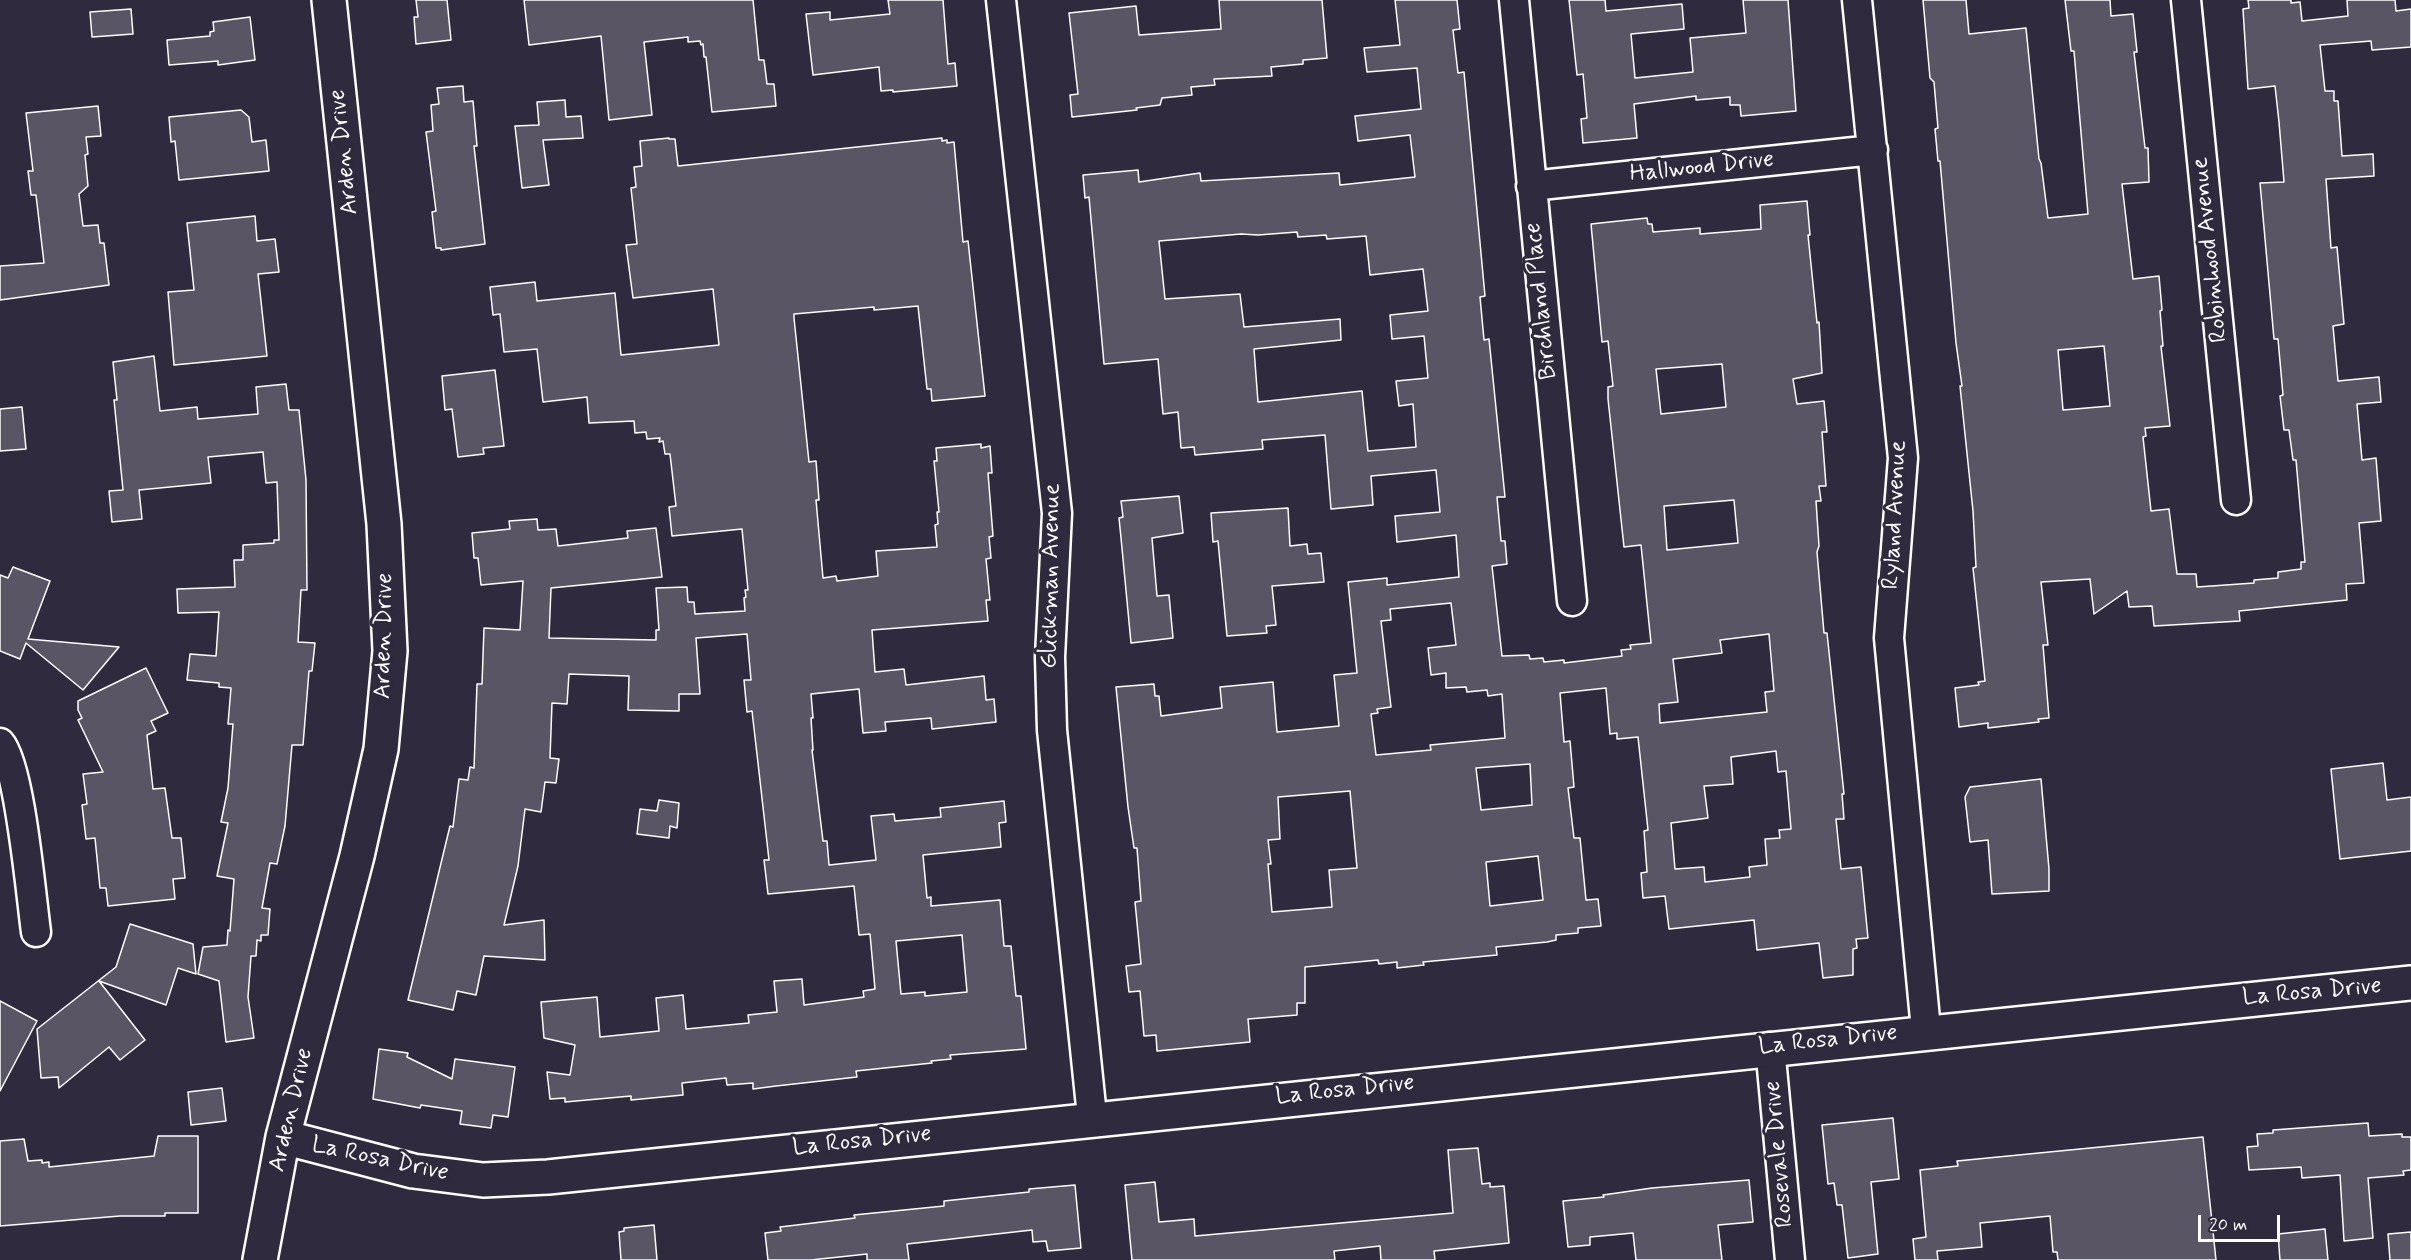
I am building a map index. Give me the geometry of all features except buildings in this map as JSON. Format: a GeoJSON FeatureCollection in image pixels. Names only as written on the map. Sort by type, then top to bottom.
{"type":"FeatureCollection","features":[{"type":"Feature","properties":{"kind":"street","name":"Arden Drive"},"geometry":{"type":"LineString","coordinates":[[260,1260],[283,1137],[357,856],[381,749],[390,651],[384,524],[329,0]]}},
{"type":"Feature","properties":{"kind":"street","name":"Glickman Avenue"},"geometry":{"type":"LineString","coordinates":[[1001,0],[1057,513],[1050,657],[1052,730],[1092,1116]]}},
{"type":"Feature","properties":{"kind":"street","name":"Birchland Place"},"geometry":{"type":"LineString","coordinates":[[1514,0],[1572,601]]}},
{"type":"Feature","properties":{"kind":"street","name":"Ryland Avenue"},"geometry":{"type":"LineString","coordinates":[[1857,0],[1903,458],[1889,638],[1926,1030]]}},
{"type":"Feature","properties":{"kind":"street","name":"Robinhood Avenue"},"geometry":{"type":"LineString","coordinates":[[2186,0],[2236,500]]}},
{"type":"Feature","properties":{"kind":"street","name":"Hallwood Drive"},"geometry":{"type":"LineString","coordinates":[[1531,186],[1873,150]]}},
{"type":"Feature","properties":{"kind":"street"},"geometry":{"type":"LineString","coordinates":[[0,743],[6,749],[16,783],[36,932]]}},
{"type":"Feature","properties":{"kind":"street","name":"La Rosa Drive"},"geometry":{"type":"LineString","coordinates":[[283,1137],[413,1170],[483,1180],[549,1177],[1092,1116],[1926,1030],[2411,983]]}},
{"type":"Feature","properties":{"kind":"street","name":"Rosevale Drive"},"geometry":{"type":"LineString","coordinates":[[1770,1047],[1790,1260]]}}]}
